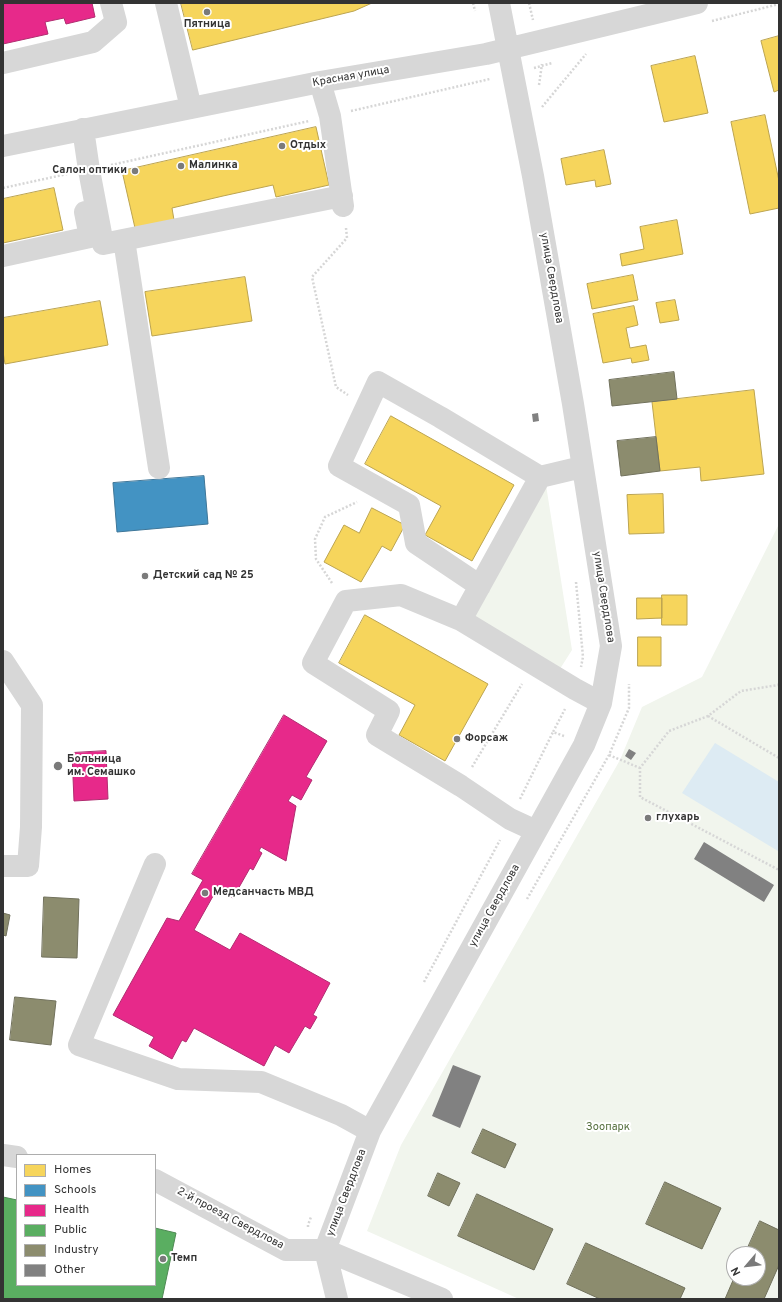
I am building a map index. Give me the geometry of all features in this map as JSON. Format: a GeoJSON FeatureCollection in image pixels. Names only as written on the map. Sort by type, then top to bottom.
{"type":"FeatureCollection","features":[{"type":"Feature","properties":{"kind":"street"},"geometry":{"type":"LineString","coordinates":[[3,63],[93,42],[116,22],[111,3]]}},
{"type":"Feature","properties":{"kind":"street"},"geometry":{"type":"LineString","coordinates":[[166,3],[191,108]]}},
{"type":"Feature","properties":{"kind":"street","name":"улица Свердлова"},"geometry":{"type":"LineString","coordinates":[[337,1299],[325,1250],[370,1131],[584,745],[601,703],[611,646],[572,396],[499,3]]}},
{"type":"Feature","properties":{"kind":"street","name":"Красная улица"},"geometry":{"type":"LineString","coordinates":[[3,146],[320,82],[486,54],[537,40],[626,12],[697,3]]}},
{"type":"Feature","properties":{"kind":"street"},"geometry":{"type":"LineString","coordinates":[[75,131],[89,170],[103,244],[342,201],[330,116],[320,82]]}},
{"type":"Feature","properties":{"kind":"street"},"geometry":{"type":"LineString","coordinates":[[3,256],[90,237],[77,172],[75,131]]}},
{"type":"Feature","properties":{"kind":"street"},"geometry":{"type":"LineString","coordinates":[[124,240],[159,468]]}},
{"type":"Feature","properties":{"kind":"street"},"geometry":{"type":"LineString","coordinates":[[480,586],[416,543],[409,505],[339,466],[378,382],[540,477],[582,467]]}},
{"type":"Feature","properties":{"kind":"street"},"geometry":{"type":"LineString","coordinates":[[461,620],[540,477]]}},
{"type":"Feature","properties":{"kind":"street"},"geometry":{"type":"LineString","coordinates":[[536,831],[510,819],[461,786],[377,735],[389,711],[313,663],[346,601],[401,595],[461,620],[534,665],[601,703]]}},
{"type":"Feature","properties":{"kind":"street"},"geometry":{"type":"LineString","coordinates":[[3,661],[32,705],[31,827],[28,866],[3,866]]}},
{"type":"Feature","properties":{"kind":"street"},"geometry":{"type":"LineString","coordinates":[[155,864],[79,1045],[178,1079],[262,1082],[341,1115],[370,1131]]}},
{"type":"Feature","properties":{"kind":"street"},"geometry":{"type":"LineString","coordinates":[[3,1155],[16,1157]]}},
{"type":"Feature","properties":{"kind":"street","name":"2-й проезд Свердлова"},"geometry":{"type":"LineString","coordinates":[[156,1181],[286,1250],[325,1250],[442,1299]]}},
{"type":"Feature","properties":{"kind":"path"},"geometry":{"type":"LineString","coordinates":[[474,3],[477,16]]}},
{"type":"Feature","properties":{"kind":"path"},"geometry":{"type":"LineString","coordinates":[[710,22],[779,4]]}},
{"type":"Feature","properties":{"kind":"path"},"geometry":{"type":"LineString","coordinates":[[486,54],[492,86]]}},
{"type":"Feature","properties":{"kind":"path"},"geometry":{"type":"LineString","coordinates":[[542,108],[587,54],[579,56]]}},
{"type":"Feature","properties":{"kind":"path"},"geometry":{"type":"LineString","coordinates":[[513,74],[557,62]]}},
{"type":"Feature","properties":{"kind":"path"},"geometry":{"type":"LineString","coordinates":[[89,170],[490,79]]}},
{"type":"Feature","properties":{"kind":"path"},"geometry":{"type":"LineString","coordinates":[[3,188],[64,174]]}},
{"type":"Feature","properties":{"kind":"path"},"geometry":{"type":"LineString","coordinates":[[342,201],[347,238],[312,278],[336,387],[366,408]]}},
{"type":"Feature","properties":{"kind":"path"},"geometry":{"type":"LineString","coordinates":[[346,601],[329,580],[316,559],[315,539],[325,517],[381,490]]}},
{"type":"Feature","properties":{"kind":"path"},"geometry":{"type":"LineString","coordinates":[[576,580],[583,657],[575,689],[553,732],[640,768]]}},
{"type":"Feature","properties":{"kind":"path"},"geometry":{"type":"LineString","coordinates":[[461,786],[534,665]]}},
{"type":"Feature","properties":{"kind":"path"},"geometry":{"type":"LineString","coordinates":[[779,684],[778,686],[741,691],[708,716],[669,731],[640,768],[640,797],[779,870]]}},
{"type":"Feature","properties":{"kind":"path"},"geometry":{"type":"LineString","coordinates":[[708,716],[779,758]]}},
{"type":"Feature","properties":{"kind":"green space"},"geometry":{"type":"Polygon","coordinates":[[[546,485],[572,650],[558,672],[471,618],[546,485]]]}},
{"type":"Feature","properties":{"kind":"green space","name":"Зоопарк"},"geometry":{"type":"Polygon","coordinates":[[[779,524],[779,1299],[519,1299],[367,1231],[401,1145],[620,760],[642,707],[702,677],[779,524]]]}},
{"type":"Feature","properties":{"kind":"shaded area"},"geometry":{"type":"Polygon","coordinates":[[[715,743],[779,782],[778,851],[682,793],[715,743]]]}},
{"type":"Feature","properties":{"kind":"building: Homes"},"geometry":{"type":"Polygon","coordinates":[[[181,3],[372,3],[354,11],[193,50],[181,3]]]}},
{"type":"Feature","properties":{"kind":"building: Homes"},"geometry":{"type":"Polygon","coordinates":[[[779,36],[779,90],[774,92],[761,41],[779,36]]]}},
{"type":"Feature","properties":{"kind":"building: Homes"},"geometry":{"type":"Polygon","coordinates":[[[695,56],[708,113],[664,122],[651,66],[695,56]]]}},
{"type":"Feature","properties":{"kind":"building: Homes"},"geometry":{"type":"Polygon","coordinates":[[[765,115],[779,181],[779,208],[750,214],[731,122],[765,115]]]}},
{"type":"Feature","properties":{"kind":"building: Homes"},"geometry":{"type":"Polygon","coordinates":[[[316,127],[329,185],[276,197],[273,185],[223,196],[172,208],[174,220],[135,228],[122,171],[316,127]]]}},
{"type":"Feature","properties":{"kind":"building: Homes"},"geometry":{"type":"Polygon","coordinates":[[[604,150],[611,184],[596,187],[595,180],[566,185],[561,159],[604,150]]]}},
{"type":"Feature","properties":{"kind":"building: Homes"},"geometry":{"type":"Polygon","coordinates":[[[54,188],[63,230],[3,243],[3,199],[54,188]]]}},
{"type":"Feature","properties":{"kind":"building: Homes"},"geometry":{"type":"Polygon","coordinates":[[[677,220],[683,254],[622,266],[620,254],[644,249],[640,227],[677,220]]]}},
{"type":"Feature","properties":{"kind":"building: Homes"},"geometry":{"type":"Polygon","coordinates":[[[633,275],[638,300],[592,309],[587,284],[633,275]]]}},
{"type":"Feature","properties":{"kind":"building: Homes"},"geometry":{"type":"Polygon","coordinates":[[[245,277],[252,321],[152,336],[145,292],[245,277]]]}},
{"type":"Feature","properties":{"kind":"building: Homes"},"geometry":{"type":"Polygon","coordinates":[[[675,300],[679,320],[660,323],[656,303],[675,300]]]}},
{"type":"Feature","properties":{"kind":"building: Homes"},"geometry":{"type":"Polygon","coordinates":[[[100,301],[108,345],[5,364],[3,352],[3,318],[100,301]]]}},
{"type":"Feature","properties":{"kind":"building: Homes"},"geometry":{"type":"Polygon","coordinates":[[[634,306],[638,325],[626,328],[630,348],[646,345],[649,360],[632,363],[631,358],[603,363],[593,314],[634,306]]]}},
{"type":"Feature","properties":{"kind":"building: Homes"},"geometry":{"type":"Polygon","coordinates":[[[754,390],[764,474],[701,481],[700,467],[660,471],[652,402],[754,390]]]}},
{"type":"Feature","properties":{"kind":"building: Homes"},"geometry":{"type":"Polygon","coordinates":[[[391,416],[514,485],[472,561],[425,535],[441,506],[365,464],[391,416]]]}},
{"type":"Feature","properties":{"kind":"building: Homes"},"geometry":{"type":"Polygon","coordinates":[[[663,494],[664,533],[629,534],[627,495],[663,494]]]}},
{"type":"Feature","properties":{"kind":"building: Homes"},"geometry":{"type":"Polygon","coordinates":[[[372,508],[405,525],[391,551],[382,546],[361,582],[324,562],[344,525],[359,533],[372,508]]]}},
{"type":"Feature","properties":{"kind":"building: Homes"},"geometry":{"type":"Polygon","coordinates":[[[662,595],[687,595],[687,625],[662,625],[662,595]]]}},
{"type":"Feature","properties":{"kind":"building: Homes"},"geometry":{"type":"Polygon","coordinates":[[[637,598],[662,598],[662,618],[637,619],[637,598]]]}},
{"type":"Feature","properties":{"kind":"building: Homes"},"geometry":{"type":"Polygon","coordinates":[[[365,615],[488,684],[445,761],[399,735],[415,705],[339,663],[365,615]]]}},
{"type":"Feature","properties":{"kind":"building: Homes"},"geometry":{"type":"Polygon","coordinates":[[[638,637],[661,637],[661,666],[638,666],[638,637]]]}},
{"type":"Feature","properties":{"kind":"building: Schools"},"geometry":{"type":"Polygon","coordinates":[[[204,476],[208,524],[117,532],[113,483],[204,476]]]}},
{"type":"Feature","properties":{"kind":"building: Health"},"geometry":{"type":"Polygon","coordinates":[[[3,3],[92,3],[95,17],[66,24],[64,18],[45,22],[48,34],[3,44],[3,3]]]}},
{"type":"Feature","properties":{"kind":"building: Health","name":"Медсанчасть МВД"},"geometry":{"type":"Polygon","coordinates":[[[284,715],[327,741],[306,777],[312,780],[301,800],[292,795],[288,801],[296,806],[286,861],[261,847],[259,851],[262,853],[253,870],[250,868],[233,898],[217,889],[194,930],[230,950],[240,933],[330,983],[313,1015],[317,1017],[310,1029],[305,1026],[289,1053],[275,1045],[264,1066],[194,1028],[186,1042],[182,1040],[172,1059],[149,1046],[154,1037],[113,1015],[167,918],[179,921],[203,880],[192,874],[284,715]]]}},
{"type":"Feature","properties":{"kind":"building: Health"},"geometry":{"type":"Polygon","coordinates":[[[106,751],[108,799],[74,801],[72,753],[106,751]]]}},
{"type":"Feature","properties":{"kind":"building: Public","name":"Темп"},"geometry":{"type":"Polygon","coordinates":[[[3,1197],[16,1200],[16,1286],[156,1286],[156,1228],[176,1233],[162,1299],[3,1299],[3,1197]]]}},
{"type":"Feature","properties":{"kind":"building: Industry"},"geometry":{"type":"Polygon","coordinates":[[[674,372],[677,399],[612,406],[609,380],[674,372]]]}},
{"type":"Feature","properties":{"kind":"building: Industry"},"geometry":{"type":"Polygon","coordinates":[[[656,437],[660,471],[621,476],[617,441],[656,437]]]}},
{"type":"Feature","properties":{"kind":"building: Industry"},"geometry":{"type":"Polygon","coordinates":[[[44,897],[79,899],[77,958],[42,957],[44,897]]]}},
{"type":"Feature","properties":{"kind":"building: Industry"},"geometry":{"type":"Polygon","coordinates":[[[3,913],[10,915],[6,936],[3,935],[3,913]]]}},
{"type":"Feature","properties":{"kind":"building: Industry"},"geometry":{"type":"Polygon","coordinates":[[[15,997],[56,1001],[51,1045],[10,1040],[15,997]]]}},
{"type":"Feature","properties":{"kind":"building: Industry"},"geometry":{"type":"Polygon","coordinates":[[[483,1129],[516,1144],[505,1168],[472,1153],[483,1129]]]}},
{"type":"Feature","properties":{"kind":"building: Industry"},"geometry":{"type":"Polygon","coordinates":[[[438,1173],[460,1183],[449,1206],[428,1196],[438,1173]]]}},
{"type":"Feature","properties":{"kind":"building: Industry"},"geometry":{"type":"Polygon","coordinates":[[[665,1182],[721,1208],[702,1249],[646,1224],[665,1182]]]}},
{"type":"Feature","properties":{"kind":"building: Industry"},"geometry":{"type":"Polygon","coordinates":[[[477,1194],[553,1229],[534,1270],[458,1236],[477,1194]]]}},
{"type":"Feature","properties":{"kind":"building: Industry"},"geometry":{"type":"Polygon","coordinates":[[[760,1221],[779,1230],[779,1265],[764,1299],[725,1299],[731,1286],[766,1286],[766,1246],[749,1246],[760,1221]]]}},
{"type":"Feature","properties":{"kind":"building: Industry"},"geometry":{"type":"Polygon","coordinates":[[[586,1243],[685,1288],[680,1299],[600,1299],[567,1284],[586,1243]]]}},
{"type":"Feature","properties":{"kind":"building: Other"},"geometry":{"type":"Polygon","coordinates":[[[538,413],[539,421],[533,422],[532,414],[538,413]]]}},
{"type":"Feature","properties":{"kind":"building: Other"},"geometry":{"type":"Polygon","coordinates":[[[629,749],[636,753],[631,760],[625,756],[629,749]]]}},
{"type":"Feature","properties":{"kind":"building: Other"},"geometry":{"type":"Polygon","coordinates":[[[704,842],[774,885],[764,902],[694,859],[704,842]]]}},
{"type":"Feature","properties":{"kind":"building: Other"},"geometry":{"type":"Polygon","coordinates":[[[453,1065],[481,1076],[460,1128],[432,1116],[453,1065]]]}},
{"type":"Feature","properties":{"kind":"place","name":"Пятница"},"geometry":{"type":"Point","coordinates":[207,12]}},
{"type":"Feature","properties":{"kind":"place","name":"Отдых"},"geometry":{"type":"Point","coordinates":[282,146]}},
{"type":"Feature","properties":{"kind":"place","name":"Малинка"},"geometry":{"type":"Point","coordinates":[181,166]}},
{"type":"Feature","properties":{"kind":"place","name":"Салон оптики"},"geometry":{"type":"Point","coordinates":[135,171]}},
{"type":"Feature","properties":{"kind":"place","name":"Детский сад № 25"},"geometry":{"type":"Point","coordinates":[145,576]}},
{"type":"Feature","properties":{"kind":"place","name":"Форсаж"},"geometry":{"type":"Point","coordinates":[457,739]}},
{"type":"Feature","properties":{"kind":"place","name":"Больница им. Семашко"},"geometry":{"type":"Point","coordinates":[58,766]}},
{"type":"Feature","properties":{"kind":"place","name":"глухарь"},"geometry":{"type":"Point","coordinates":[648,818]}},
{"type":"Feature","properties":{"kind":"place","name":"Медсанчасть МВД"},"geometry":{"type":"Point","coordinates":[205,893]}},
{"type":"Feature","properties":{"kind":"place","name":"Темп"},"geometry":{"type":"Point","coordinates":[163,1259]}}]}
